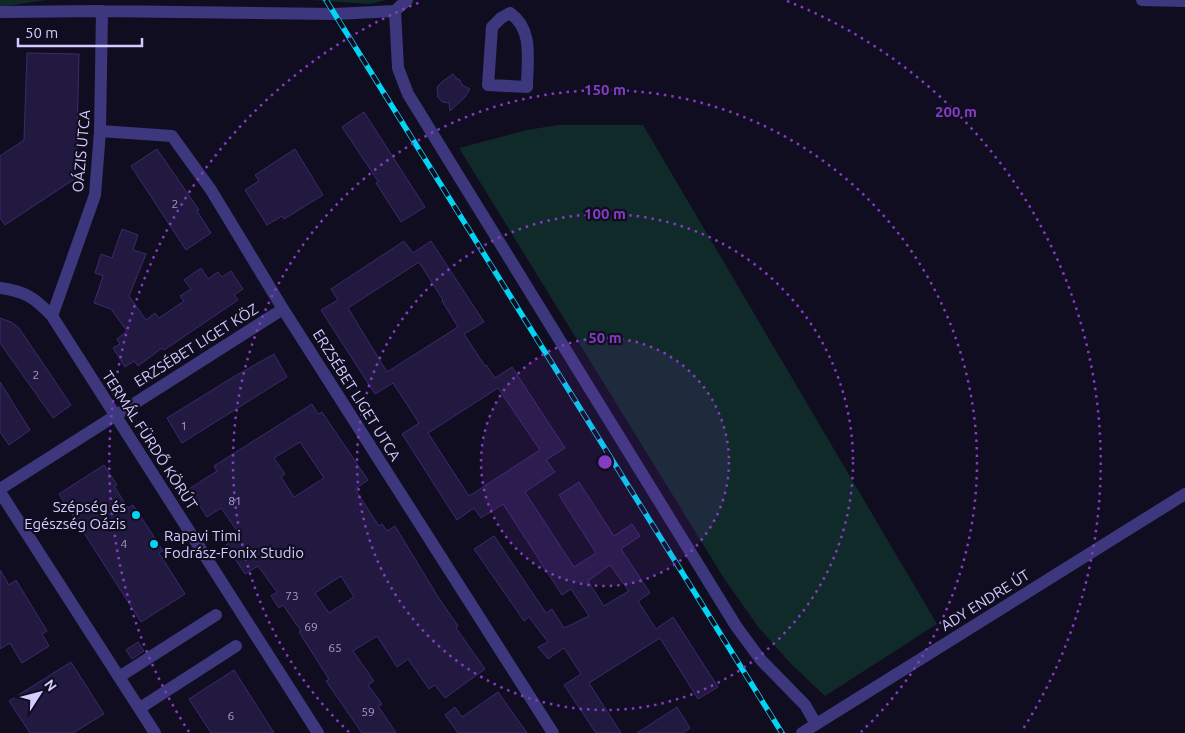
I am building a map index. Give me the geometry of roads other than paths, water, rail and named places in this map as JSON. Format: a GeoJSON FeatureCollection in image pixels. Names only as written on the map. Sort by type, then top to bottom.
{"type":"FeatureCollection","features":[{"type":"Feature","properties":{"kind":"street"},"geometry":{"type":"LineString","coordinates":[[295,0],[303,13]]}},
{"type":"Feature","properties":{"kind":"street"},"geometry":{"type":"LineString","coordinates":[[0,12],[102,11],[335,14],[395,11],[406,0]]}},
{"type":"Feature","properties":{"kind":"street"},"geometry":{"type":"LineString","coordinates":[[510,0],[510,13]]}},
{"type":"Feature","properties":{"kind":"street"},"geometry":{"type":"LineString","coordinates":[[1142,0],[1185,1]]}},
{"type":"Feature","properties":{"kind":"street","name":"OÁZIS UTCA"},"geometry":{"type":"LineString","coordinates":[[52,316],[95,195],[100,131],[102,11]]}},
{"type":"Feature","properties":{"kind":"street"},"geometry":{"type":"LineString","coordinates":[[395,11],[398,68],[408,94],[736,626],[761,660],[805,705],[816,724]]}},
{"type":"Feature","properties":{"kind":"street"},"geometry":{"type":"LineString","coordinates":[[510,13],[517,18],[527,36],[527,87],[488,86],[492,27],[501,18],[510,13]]}},
{"type":"Feature","properties":{"kind":"street","name":"ERZSÉBET LIGET UTCA"},"geometry":{"type":"LineString","coordinates":[[100,131],[172,136],[211,190],[283,309],[553,733]]}},
{"type":"Feature","properties":{"kind":"street","name":"TERMÁL FÜRDŐ KÖRÚT"},"geometry":{"type":"LineString","coordinates":[[0,288],[15,290],[28,295],[39,302],[52,316],[318,733]]}},
{"type":"Feature","properties":{"kind":"street","name":"ERZSÉBET LIGET KÖZ"},"geometry":{"type":"LineString","coordinates":[[0,490],[283,309]]}},
{"type":"Feature","properties":{"kind":"street"},"geometry":{"type":"LineString","coordinates":[[0,490],[155,733]]}},
{"type":"Feature","properties":{"kind":"street","name":"ADY ENDRE ÚT"},"geometry":{"type":"LineString","coordinates":[[802,733],[1185,494]]}},
{"type":"Feature","properties":{"kind":"street"},"geometry":{"type":"LineString","coordinates":[[119,677],[216,615]]}},
{"type":"Feature","properties":{"kind":"street"},"geometry":{"type":"LineString","coordinates":[[140,708],[236,646]]}},
{"type":"Feature","properties":{"kind":"railway"},"geometry":{"type":"LineString","coordinates":[[326,0],[782,733]]}},
{"type":"Feature","properties":{"kind":"place","name":"Szépség és Egészség Oázis"},"geometry":{"type":"Point","coordinates":[136,515]}},
{"type":"Feature","properties":{"kind":"place","name":"Rapavi Timi Fodrász-Fonix Studio"},"geometry":{"type":"Point","coordinates":[154,544]}}]}
